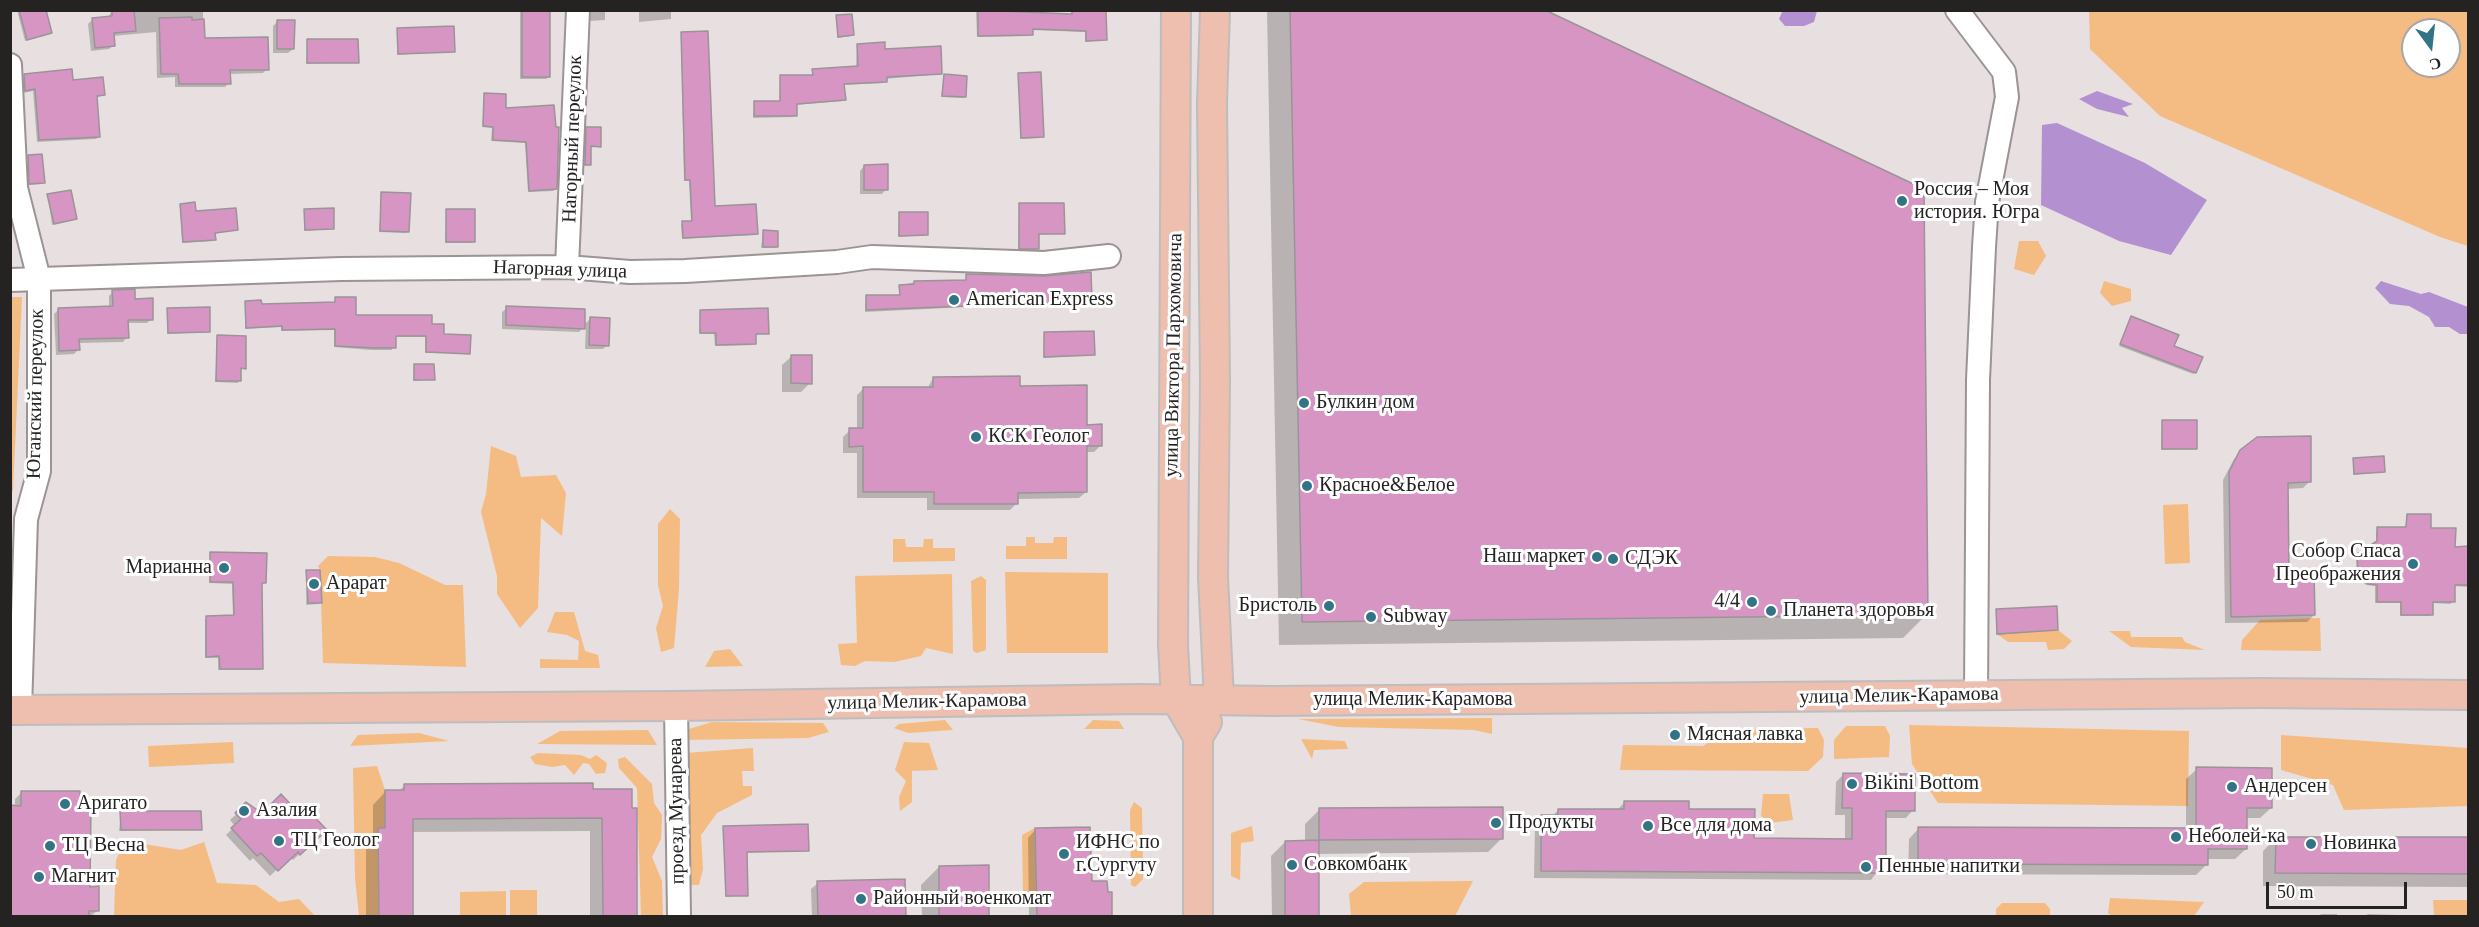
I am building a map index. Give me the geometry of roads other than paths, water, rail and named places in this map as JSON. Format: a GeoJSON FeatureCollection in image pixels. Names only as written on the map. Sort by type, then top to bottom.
{"type":"FeatureCollection","features":[{"type":"Feature","properties":{"kind":"main road","name":"улица Виктора Пархомовича"},"geometry":{"type":"LineString","coordinates":[[1176,10],[1173,483],[1173,645],[1176,699]]}},
{"type":"Feature","properties":{"kind":"main road","name":"улица Виктора Пархомовича"},"geometry":{"type":"LineString","coordinates":[[1215,10],[1212,103],[1215,380],[1214,577],[1219,699]]}},
{"type":"Feature","properties":{"kind":"main road"},"geometry":{"type":"LineString","coordinates":[[1175,102],[1212,103]]}},
{"type":"Feature","properties":{"kind":"main road","name":"улица Мелик-Карамова"},"geometry":{"type":"LineString","coordinates":[[15,710],[676,706],[1176,699],[2469,695]]}},
{"type":"Feature","properties":{"kind":"main road"},"geometry":{"type":"LineString","coordinates":[[1176,699],[1198,737]]}},
{"type":"Feature","properties":{"kind":"main road"},"geometry":{"type":"LineString","coordinates":[[1198,916],[1198,737],[1219,699]]}},
{"type":"Feature","properties":{"kind":"street","name":"Нагорный переулок"},"geometry":{"type":"LineString","coordinates":[[567,267],[578,10]]}},
{"type":"Feature","properties":{"kind":"street"},"geometry":{"type":"LineString","coordinates":[[1957,10],[2004,72],[2007,97],[1987,202],[1984,247],[1978,380],[1976,695]]}},
{"type":"Feature","properties":{"kind":"street","name":"Юганский переулок"},"geometry":{"type":"LineString","coordinates":[[10,65],[13,187],[39,279],[39,471],[26,519],[15,710]]}},
{"type":"Feature","properties":{"kind":"street","name":"Нагорная улица"},"geometry":{"type":"LineString","coordinates":[[10,280],[341,269],[567,267],[630,272],[685,271],[837,262],[872,257],[1044,263],[1108,256]]}},
{"type":"Feature","properties":{"kind":"street","name":"проезд Мунарева"},"geometry":{"type":"LineString","coordinates":[[676,706],[679,916]]}},
{"type":"Feature","properties":{"kind":"place","name":"Россия – Моя история. Югра"},"geometry":{"type":"Point","coordinates":[1902,201]}},
{"type":"Feature","properties":{"kind":"place","name":"American Express"},"geometry":{"type":"Point","coordinates":[954,300]}},
{"type":"Feature","properties":{"kind":"place","name":"Булкин дом"},"geometry":{"type":"Point","coordinates":[1304,403]}},
{"type":"Feature","properties":{"kind":"place","name":"КСК Геолог"},"geometry":{"type":"Point","coordinates":[976,437]}},
{"type":"Feature","properties":{"kind":"place","name":"Красное&Белое"},"geometry":{"type":"Point","coordinates":[1307,486]}},
{"type":"Feature","properties":{"kind":"place","name":"Наш маркет"},"geometry":{"type":"Point","coordinates":[1597,557]}},
{"type":"Feature","properties":{"kind":"place","name":"СДЭК"},"geometry":{"type":"Point","coordinates":[1613,559]}},
{"type":"Feature","properties":{"kind":"place","name":"Собор Спаса Преображения"},"geometry":{"type":"Point","coordinates":[2413,564]}},
{"type":"Feature","properties":{"kind":"place","name":"Марианна"},"geometry":{"type":"Point","coordinates":[224,568]}},
{"type":"Feature","properties":{"kind":"place","name":"Арарат"},"geometry":{"type":"Point","coordinates":[314,584]}},
{"type":"Feature","properties":{"kind":"place","name":"4/4"},"geometry":{"type":"Point","coordinates":[1752,602]}},
{"type":"Feature","properties":{"kind":"place","name":"Бристоль"},"geometry":{"type":"Point","coordinates":[1329,606]}},
{"type":"Feature","properties":{"kind":"place","name":"Планета здоровья"},"geometry":{"type":"Point","coordinates":[1771,611]}},
{"type":"Feature","properties":{"kind":"place","name":"Subway"},"geometry":{"type":"Point","coordinates":[1371,617]}},
{"type":"Feature","properties":{"kind":"place","name":"Мясная лавка"},"geometry":{"type":"Point","coordinates":[1675,735]}},
{"type":"Feature","properties":{"kind":"place","name":"Bikini Bottom"},"geometry":{"type":"Point","coordinates":[1852,784]}},
{"type":"Feature","properties":{"kind":"place","name":"Андерсен"},"geometry":{"type":"Point","coordinates":[2232,787]}},
{"type":"Feature","properties":{"kind":"place","name":"Аригато"},"geometry":{"type":"Point","coordinates":[65,804]}},
{"type":"Feature","properties":{"kind":"place","name":"Азалия"},"geometry":{"type":"Point","coordinates":[244,811]}},
{"type":"Feature","properties":{"kind":"place","name":"Продукты"},"geometry":{"type":"Point","coordinates":[1496,823]}},
{"type":"Feature","properties":{"kind":"place","name":"Все для дома"},"geometry":{"type":"Point","coordinates":[1648,826]}},
{"type":"Feature","properties":{"kind":"place","name":"Неболей-ка"},"geometry":{"type":"Point","coordinates":[2176,837]}},
{"type":"Feature","properties":{"kind":"place","name":"ТЦ Геолог"},"geometry":{"type":"Point","coordinates":[279,841]}},
{"type":"Feature","properties":{"kind":"place","name":"Новинка"},"geometry":{"type":"Point","coordinates":[2311,844]}},
{"type":"Feature","properties":{"kind":"place","name":"ТЦ Весна"},"geometry":{"type":"Point","coordinates":[50,846]}},
{"type":"Feature","properties":{"kind":"place","name":"ИФНС по г.Сургуту"},"geometry":{"type":"Point","coordinates":[1064,854]}},
{"type":"Feature","properties":{"kind":"place","name":"Совкомбанк"},"geometry":{"type":"Point","coordinates":[1292,865]}},
{"type":"Feature","properties":{"kind":"place","name":"Пенные напитки"},"geometry":{"type":"Point","coordinates":[1866,867]}},
{"type":"Feature","properties":{"kind":"place","name":"Магнит"},"geometry":{"type":"Point","coordinates":[39,877]}},
{"type":"Feature","properties":{"kind":"place","name":"Районный военкомат"},"geometry":{"type":"Point","coordinates":[861,899]}}]}
